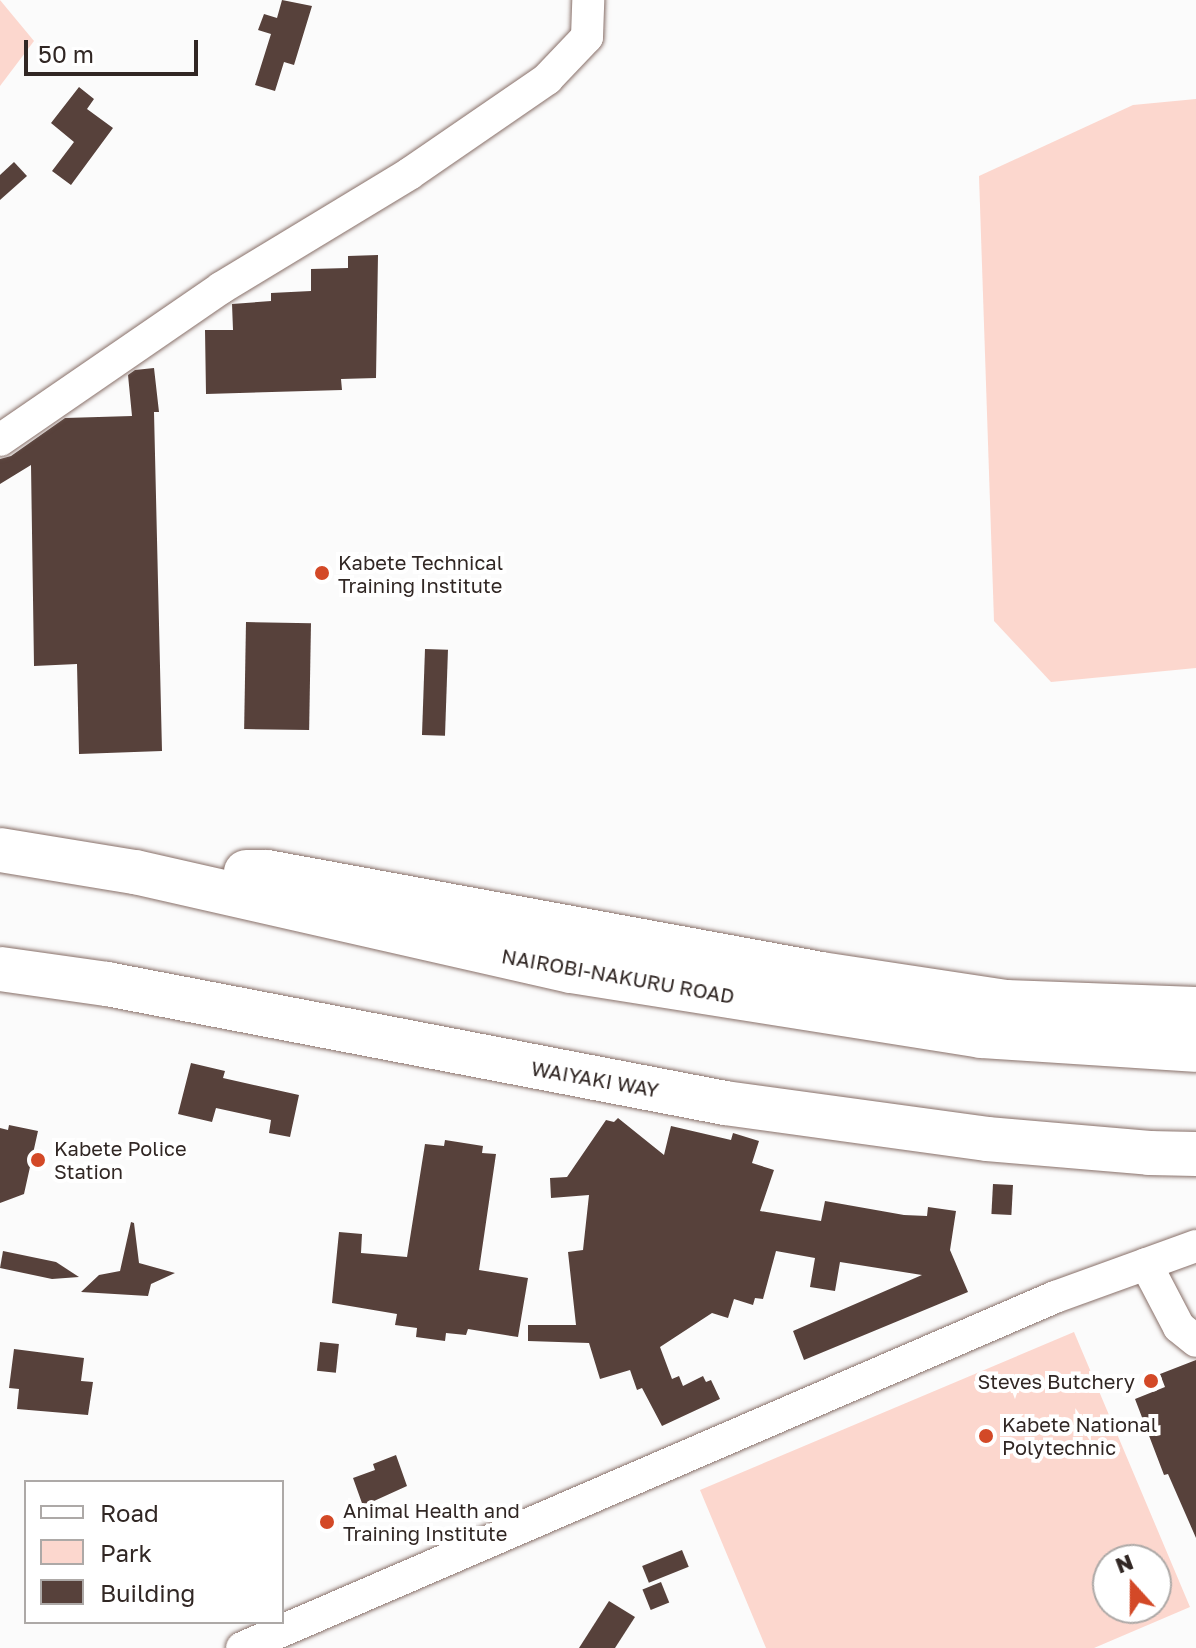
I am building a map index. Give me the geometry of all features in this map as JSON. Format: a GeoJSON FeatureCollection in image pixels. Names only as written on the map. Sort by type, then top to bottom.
{"type":"FeatureCollection","features":[{"type":"Feature","properties":{"kind":"highway","name":"NAIROBI-NAKURU ROAD"},"geometry":{"type":"LineString","coordinates":[[0,850],[135,872],[571,971],[981,1036],[1196,1050]]}},
{"type":"Feature","properties":{"kind":"highway"},"geometry":{"type":"LineString","coordinates":[[135,872],[267,872],[821,974],[1006,1002],[1196,1009]]}},
{"type":"Feature","properties":{"kind":"highway","name":"WAIYAKI WAY"},"geometry":{"type":"LineString","coordinates":[[0,969],[107,984],[725,1103],[987,1139],[1196,1154]]}},
{"type":"Feature","properties":{"kind":"street"},"geometry":{"type":"LineString","coordinates":[[0,440],[221,288],[409,174],[547,79],[587,37],[588,0]]}},
{"type":"Feature","properties":{"kind":"street"},"geometry":{"type":"LineString","coordinates":[[242,1648],[1041,1303],[1196,1246]]}},
{"type":"Feature","properties":{"kind":"street"},"geometry":{"type":"LineString","coordinates":[[1146,1264],[1179,1327],[1196,1341]]}},
{"type":"Feature","properties":{"kind":"green space"},"geometry":{"type":"Polygon","coordinates":[[[0,0],[34,41],[0,86],[0,0]]]}},
{"type":"Feature","properties":{"kind":"green space"},"geometry":{"type":"Polygon","coordinates":[[[1196,99],[1196,668],[1051,682],[994,621],[979,176],[1133,105],[1196,99]]]}},
{"type":"Feature","properties":{"kind":"green space","name":"Kabete National Polytechnic"},"geometry":{"type":"Polygon","coordinates":[[[1074,1332],[1163,1544],[1092,1544],[1092,1624],[1150,1624],[1094,1648],[766,1648],[700,1490],[1074,1332]]]}},
{"type":"Feature","properties":{"kind":"green space","name":"Kabete National Polytechnic"},"geometry":{"type":"Polygon","coordinates":[[[1172,1564],[1190,1607],[1172,1615],[1172,1564]]]}},
{"type":"Feature","properties":{"kind":"building"},"geometry":{"type":"Polygon","coordinates":[[[282,0],[312,6],[294,65],[284,62],[275,91],[255,85],[271,34],[258,30],[264,14],[277,18],[282,0]]]}},
{"type":"Feature","properties":{"kind":"building"},"geometry":{"type":"Polygon","coordinates":[[[79,87],[94,99],[87,109],[113,128],[71,185],[52,171],[74,142],[51,123],[79,87]]]}},
{"type":"Feature","properties":{"kind":"building"},"geometry":{"type":"Polygon","coordinates":[[[14,162],[27,176],[0,200],[0,175],[14,162]]]}},
{"type":"Feature","properties":{"kind":"building"},"geometry":{"type":"Polygon","coordinates":[[[378,255],[376,378],[341,379],[342,390],[206,394],[205,330],[233,330],[232,304],[271,301],[271,293],[311,291],[311,269],[348,268],[348,256],[378,255]]]}},
{"type":"Feature","properties":{"kind":"building"},"geometry":{"type":"Polygon","coordinates":[[[154,368],[159,412],[154,412],[162,751],[79,754],[77,664],[34,666],[31,465],[0,484],[0,459],[11,456],[65,418],[132,416],[128,375],[135,370],[154,368]]]}},
{"type":"Feature","properties":{"kind":"building"},"geometry":{"type":"Polygon","coordinates":[[[246,622],[311,623],[309,730],[244,729],[246,622]]]}},
{"type":"Feature","properties":{"kind":"building"},"geometry":{"type":"Polygon","coordinates":[[[425,649],[448,650],[445,736],[422,735],[425,649]]]}},
{"type":"Feature","properties":{"kind":"building"},"geometry":{"type":"Polygon","coordinates":[[[191,1063],[225,1071],[223,1078],[299,1095],[290,1137],[269,1133],[271,1120],[216,1108],[212,1122],[178,1114],[191,1063]]]}},
{"type":"Feature","properties":{"kind":"building"},"geometry":{"type":"Polygon","coordinates":[[[618,1118],[664,1155],[671,1126],[731,1140],[733,1133],[759,1141],[752,1163],[774,1170],[760,1211],[821,1221],[825,1201],[904,1215],[927,1216],[928,1207],[956,1211],[950,1250],[968,1292],[804,1360],[793,1331],[922,1275],[840,1262],[835,1291],[810,1287],[815,1258],[776,1251],[763,1299],[755,1298],[753,1305],[734,1299],[728,1318],[712,1313],[660,1347],[672,1379],[679,1376],[683,1386],[703,1376],[706,1382],[711,1380],[720,1399],[662,1426],[642,1388],[637,1390],[630,1370],[600,1379],[589,1343],[528,1341],[528,1325],[576,1325],[568,1252],[583,1250],[589,1195],[551,1198],[550,1178],[567,1177],[606,1120],[614,1122],[618,1118]]]}},
{"type":"Feature","properties":{"kind":"building"},"geometry":{"type":"Polygon","coordinates":[[[9,1125],[38,1131],[24,1194],[0,1203],[0,1128],[8,1130],[9,1125]]]}},
{"type":"Feature","properties":{"kind":"building"},"geometry":{"type":"Polygon","coordinates":[[[445,1140],[483,1146],[482,1153],[496,1154],[479,1270],[528,1278],[518,1337],[468,1329],[466,1335],[446,1333],[445,1341],[416,1337],[417,1328],[395,1325],[397,1314],[332,1303],[339,1232],[362,1234],[361,1253],[407,1257],[425,1144],[444,1146],[445,1140]]]}},
{"type":"Feature","properties":{"kind":"building"},"geometry":{"type":"Polygon","coordinates":[[[993,1184],[1013,1185],[1011,1215],[991,1214],[993,1184]]]}},
{"type":"Feature","properties":{"kind":"building"},"geometry":{"type":"Polygon","coordinates":[[[131,1222],[134,1223],[139,1263],[175,1273],[151,1284],[148,1296],[81,1292],[99,1275],[120,1271],[131,1222]]]}},
{"type":"Feature","properties":{"kind":"building"},"geometry":{"type":"Polygon","coordinates":[[[3,1251],[56,1262],[79,1277],[52,1279],[0,1268],[3,1251]]]}},
{"type":"Feature","properties":{"kind":"building"},"geometry":{"type":"Polygon","coordinates":[[[320,1342],[339,1344],[336,1373],[317,1371],[320,1342]]]}},
{"type":"Feature","properties":{"kind":"building"},"geometry":{"type":"Polygon","coordinates":[[[14,1349],[84,1358],[81,1381],[93,1382],[88,1415],[17,1409],[19,1389],[9,1388],[14,1349]]]}},
{"type":"Feature","properties":{"kind":"building"},"geometry":{"type":"Polygon","coordinates":[[[1196,1360],[1196,1538],[1168,1474],[1164,1475],[1135,1399],[1165,1387],[1160,1374],[1196,1360]]]}},
{"type":"Feature","properties":{"kind":"building"},"geometry":{"type":"Polygon","coordinates":[[[396,1455],[407,1486],[363,1506],[353,1478],[375,1470],[373,1464],[396,1455]]]}},
{"type":"Feature","properties":{"kind":"building"},"geometry":{"type":"Polygon","coordinates":[[[682,1550],[689,1567],[649,1583],[642,1566],[682,1550]]]}},
{"type":"Feature","properties":{"kind":"building"},"geometry":{"type":"Polygon","coordinates":[[[661,1582],[669,1602],[651,1610],[642,1589],[661,1582]]]}},
{"type":"Feature","properties":{"kind":"building"},"geometry":{"type":"Polygon","coordinates":[[[609,1601],[635,1617],[615,1648],[579,1648],[609,1601]]]}},
{"type":"Feature","properties":{"kind":"place","name":"Kabete Technical Training Institute"},"geometry":{"type":"Point","coordinates":[322,573]}},
{"type":"Feature","properties":{"kind":"place","name":"Kabete Police Station"},"geometry":{"type":"Point","coordinates":[38,1160]}},
{"type":"Feature","properties":{"kind":"place","name":"Steves Butchery"},"geometry":{"type":"Point","coordinates":[1151,1381]}},
{"type":"Feature","properties":{"kind":"place","name":"Kabete National Polytechnic"},"geometry":{"type":"Point","coordinates":[986,1436]}},
{"type":"Feature","properties":{"kind":"place","name":"Animal Health and Training Institute"},"geometry":{"type":"Point","coordinates":[327,1522]}}]}
